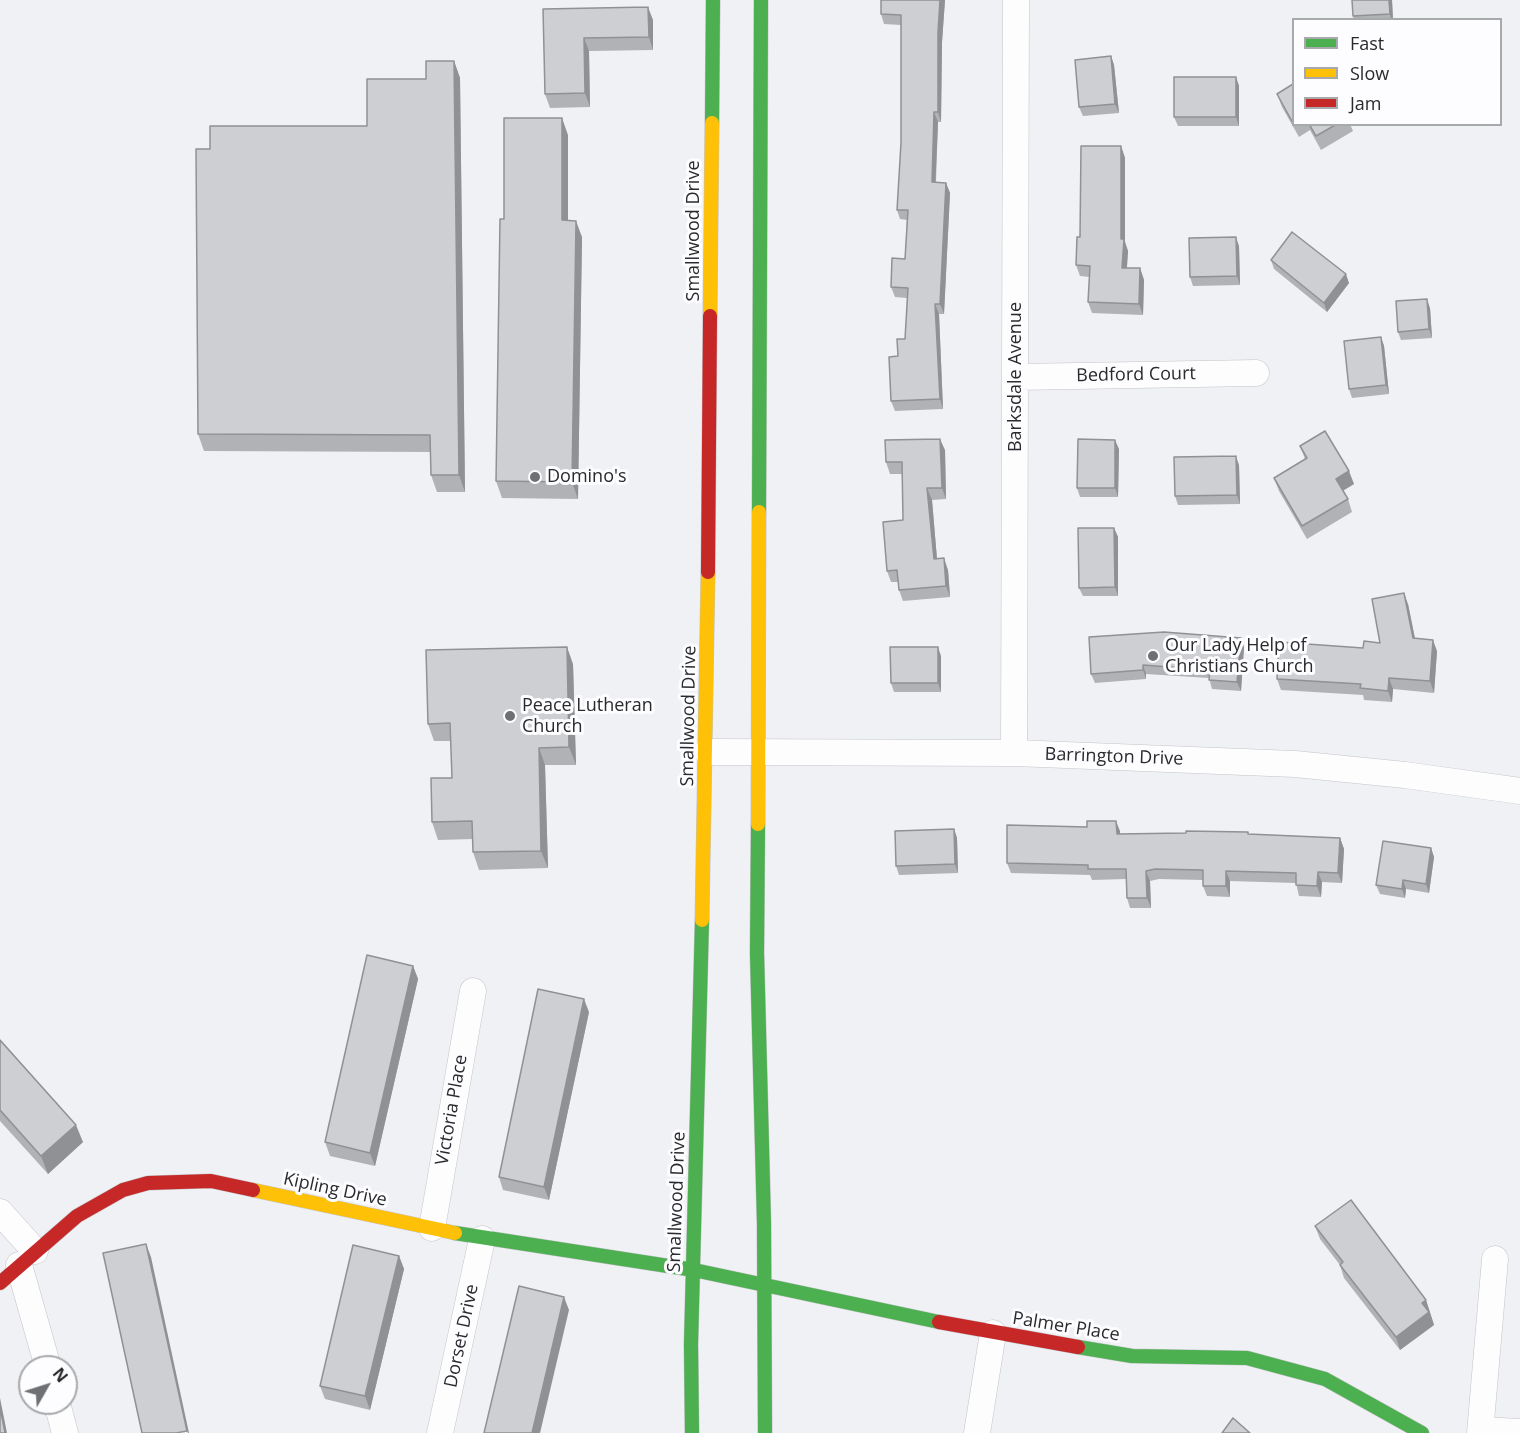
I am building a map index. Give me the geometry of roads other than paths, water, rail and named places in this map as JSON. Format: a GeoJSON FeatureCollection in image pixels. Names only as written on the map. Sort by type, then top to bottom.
{"type":"FeatureCollection","features":[{"type":"Feature","properties":{"kind":"main road","name":"Smallwood Drive"},"geometry":{"type":"LineString","coordinates":[[692,1433],[707,752],[713,0]]}},
{"type":"Feature","properties":{"kind":"main road"},"geometry":{"type":"LineString","coordinates":[[761,0],[757,953],[764,1224],[762,1284],[765,1433]]}},
{"type":"Feature","properties":{"kind":"main road","name":"Kipling Drive"},"geometry":{"type":"LineString","coordinates":[[0,1283],[77,1216],[104,1199],[123,1190],[148,1183],[176,1180],[211,1181],[482,1239],[694,1270]]}},
{"type":"Feature","properties":{"kind":"main road","name":"Palmer Place"},"geometry":{"type":"LineString","coordinates":[[694,1270],[993,1333],[1132,1356],[1247,1358],[1325,1379],[1422,1433]]}},
{"type":"Feature","properties":{"kind":"street","name":"Barksdale Avenue"},"geometry":{"type":"LineString","coordinates":[[1014,753],[1016,0]]}},
{"type":"Feature","properties":{"kind":"street","name":"Bedford Court"},"geometry":{"type":"LineString","coordinates":[[1016,377],[1256,373]]}},
{"type":"Feature","properties":{"kind":"street","name":"Barrington Drive"},"geometry":{"type":"LineString","coordinates":[[707,752],[1014,753],[1295,764],[1405,775],[1520,791]]}},
{"type":"Feature","properties":{"kind":"street","name":"Victoria Place"},"geometry":{"type":"LineString","coordinates":[[432,1228],[473,991]]}},
{"type":"Feature","properties":{"kind":"street"},"geometry":{"type":"LineString","coordinates":[[0,1212],[27,1258],[46,1355]]}},
{"type":"Feature","properties":{"kind":"street","name":"Dorset Drive"},"geometry":{"type":"LineString","coordinates":[[440,1433],[482,1239]]}},
{"type":"Feature","properties":{"kind":"street"},"geometry":{"type":"LineString","coordinates":[[1495,1259],[1480,1431],[1520,1432]]}},
{"type":"Feature","properties":{"kind":"street"},"geometry":{"type":"LineString","coordinates":[[977,1433],[993,1333]]}},
{"type":"Feature","properties":{"kind":"street"},"geometry":{"type":"LineString","coordinates":[[60,1415],[64,1433]]}},
{"type":"Feature","properties":{"kind":"place","name":"Domino's"},"geometry":{"type":"Point","coordinates":[535,477]}},
{"type":"Feature","properties":{"kind":"place","name":"Our Lady Help of Christians Church"},"geometry":{"type":"Point","coordinates":[1153,656]}},
{"type":"Feature","properties":{"kind":"place","name":"Peace Lutheran Church"},"geometry":{"type":"Point","coordinates":[510,716]}}]}
